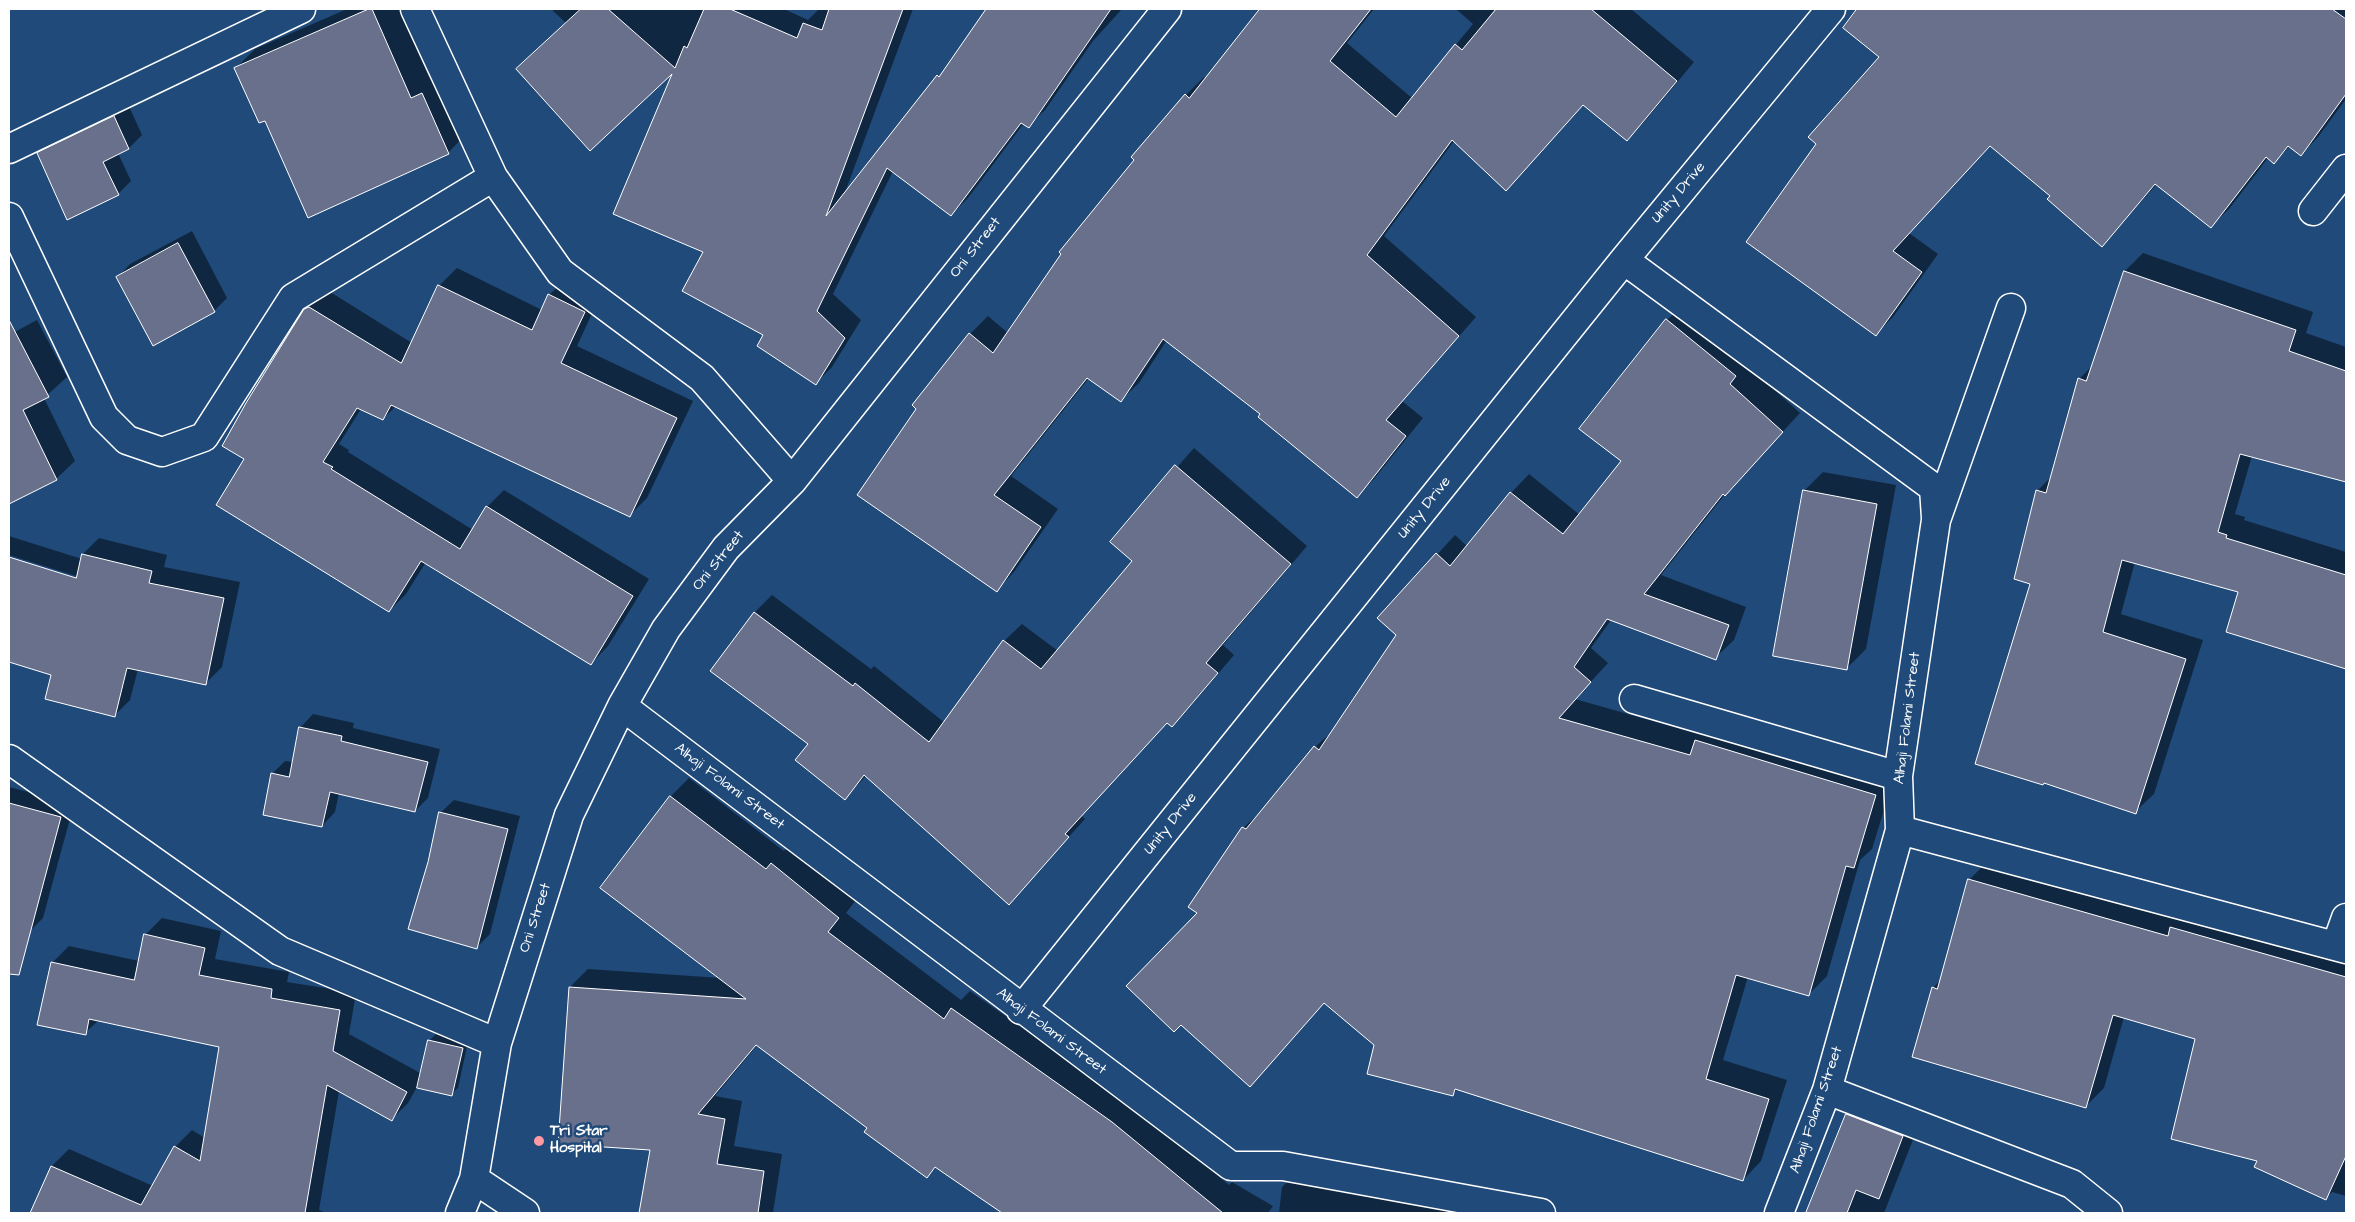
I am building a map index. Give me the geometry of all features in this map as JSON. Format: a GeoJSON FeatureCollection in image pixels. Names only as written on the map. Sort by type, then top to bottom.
{"type":"FeatureCollection","features":[{"type":"Feature","properties":{"kind":"street"},"geometry":{"type":"LineString","coordinates":[[9,149],[301,9]]}},
{"type":"Feature","properties":{"kind":"street"},"geometry":{"type":"LineString","coordinates":[[415,9],[493,177],[560,272],[702,378],[792,481]]}},
{"type":"Feature","properties":{"kind":"street","name":"Oni Street"},"geometry":{"type":"LineString","coordinates":[[460,1213],[474,1179],[497,1043],[569,815],[622,706],[666,629],[726,548],[792,481],[1166,9]]}},
{"type":"Feature","properties":{"kind":"street","name":"Unity Drive"},"geometry":{"type":"LineString","coordinates":[[1022,1010],[1624,260],[1831,9]]}},
{"type":"Feature","properties":{"kind":"street"},"geometry":{"type":"LineString","coordinates":[[2313,211],[2346,169]]}},
{"type":"Feature","properties":{"kind":"street"},"geometry":{"type":"LineString","coordinates":[[9,217],[104,417],[127,440],[162,452],[204,438],[293,298],[493,177]]}},
{"type":"Feature","properties":{"kind":"street"},"geometry":{"type":"LineString","coordinates":[[1624,260],[1934,488],[1936,520]]}},
{"type":"Feature","properties":{"kind":"street","name":"Alhaji Folami Street"},"geometry":{"type":"LineString","coordinates":[[1779,1213],[1827,1090],[1900,830],[1898,776],[1936,520],[2011,308]]}},
{"type":"Feature","properties":{"kind":"street"},"geometry":{"type":"LineString","coordinates":[[1634,699],[1898,776]]}},
{"type":"Feature","properties":{"kind":"street","name":"Alhaji Folami Street"},"geometry":{"type":"LineString","coordinates":[[622,706],[1230,1166],[1283,1166],[1541,1213]]}},
{"type":"Feature","properties":{"kind":"street"},"geometry":{"type":"LineString","coordinates":[[9,758],[280,951],[497,1043]]}},
{"type":"Feature","properties":{"kind":"street"},"geometry":{"type":"LineString","coordinates":[[1900,830],[2341,948],[2346,918]]}},
{"type":"Feature","properties":{"kind":"street"},"geometry":{"type":"LineString","coordinates":[[1827,1090],[2072,1184],[2108,1213]]}},
{"type":"Feature","properties":{"kind":"street"},"geometry":{"type":"LineString","coordinates":[[474,1179],[525,1213]]}},
{"type":"Feature","properties":{"kind":"building"},"geometry":{"type":"Polygon","coordinates":[[[372,9],[411,98],[422,93],[449,154],[308,218],[265,121],[259,123],[234,68],[372,9]]]}},
{"type":"Feature","properties":{"kind":"building"},"geometry":{"type":"Polygon","coordinates":[[[581,9],[608,9],[675,68],[684,46],[687,48],[704,9],[730,9],[797,38],[803,23],[822,30],[829,9],[903,9],[826,216],[937,75],[939,77],[986,9],[1111,9],[1029,128],[1021,123],[951,216],[887,168],[817,311],[845,338],[816,385],[757,346],[763,335],[682,291],[703,252],[613,214],[672,74],[590,151],[516,69],[581,9]]]}},
{"type":"Feature","properties":{"kind":"building"},"geometry":{"type":"Polygon","coordinates":[[[1260,9],[1371,9],[1330,61],[1396,117],[1455,44],[1462,50],[1496,9],[1591,9],[1677,81],[1627,141],[1583,105],[1506,191],[1452,140],[1367,255],[1459,336],[1386,420],[1406,436],[1357,498],[1258,417],[1260,414],[1163,339],[1121,402],[1087,378],[994,495],[1041,527],[997,592],[857,495],[916,409],[912,405],[969,333],[993,353],[1061,254],[1059,252],[1134,160],[1131,157],[1185,94],[1189,98],[1260,9]]]}},
{"type":"Feature","properties":{"kind":"building"},"geometry":{"type":"Polygon","coordinates":[[[1857,9],[2332,9],[2346,19],[2346,94],[2301,156],[2288,146],[2274,164],[2266,157],[2211,228],[2155,184],[2102,247],[2047,199],[2050,196],[1990,146],[1893,251],[1922,272],[1876,336],[1746,242],[1816,144],[1808,137],[1879,57],[1843,28],[1857,9]]]}},
{"type":"Feature","properties":{"kind":"building"},"geometry":{"type":"Polygon","coordinates":[[[114,116],[129,149],[103,162],[119,195],[67,220],[37,153],[114,116]]]}},
{"type":"Feature","properties":{"kind":"building"},"geometry":{"type":"Polygon","coordinates":[[[178,243],[215,312],[153,346],[116,277],[178,243]]]}},
{"type":"Feature","properties":{"kind":"building"},"geometry":{"type":"Polygon","coordinates":[[[2124,271],[2296,330],[2289,351],[2346,371],[2346,482],[2240,454],[2218,532],[2227,535],[2226,538],[2346,575],[2346,669],[2226,632],[2238,592],[2122,560],[2103,632],[2186,659],[2136,814],[2044,783],[2043,785],[1975,764],[2030,584],[2014,579],[2036,490],[2046,493],[2078,378],[2086,381],[2124,271]]]}},
{"type":"Feature","properties":{"kind":"building"},"geometry":{"type":"Polygon","coordinates":[[[438,285],[532,330],[548,294],[585,312],[561,363],[677,418],[630,517],[391,405],[383,420],[357,408],[323,462],[333,467],[331,469],[460,549],[486,506],[633,596],[591,665],[421,561],[389,612],[216,505],[244,459],[222,446],[304,309],[309,307],[401,363],[438,285]]]}},
{"type":"Feature","properties":{"kind":"building"},"geometry":{"type":"Polygon","coordinates":[[[1666,319],[1736,376],[1730,384],[1783,432],[1725,496],[1723,494],[1644,594],[1729,625],[1716,660],[1607,619],[1574,667],[1591,682],[1559,718],[1690,755],[1695,740],[1876,795],[1854,868],[1846,866],[1809,996],[1736,975],[1706,1079],[1769,1099],[1743,1181],[1455,1089],[1453,1096],[1367,1074],[1374,1045],[1324,1003],[1250,1087],[1181,1025],[1174,1032],[1126,986],[1197,913],[1188,907],[1242,827],[1246,829],[1314,746],[1319,750],[1396,635],[1377,618],[1436,553],[1450,566],[1510,492],[1563,534],[1621,461],[1579,429],[1666,319]]]}},
{"type":"Feature","properties":{"kind":"building"},"geometry":{"type":"Polygon","coordinates":[[[9,320],[49,397],[23,410],[57,480],[9,504],[9,320]]]}},
{"type":"Feature","properties":{"kind":"building"},"geometry":{"type":"Polygon","coordinates":[[[1175,465],[1291,564],[1206,663],[1218,673],[1172,727],[1167,723],[1065,834],[1069,837],[1009,905],[864,775],[845,800],[795,760],[808,744],[710,671],[754,612],[853,686],[855,683],[929,742],[1003,640],[1041,669],[1132,561],[1110,542],[1175,465]]]}},
{"type":"Feature","properties":{"kind":"building"},"geometry":{"type":"Polygon","coordinates":[[[1803,490],[1877,504],[1847,670],[1773,656],[1803,490]]]}},
{"type":"Feature","properties":{"kind":"building"},"geometry":{"type":"Polygon","coordinates":[[[82,554],[152,571],[149,583],[224,598],[206,685],[127,668],[115,717],[45,699],[51,675],[9,662],[9,557],[76,578],[82,554]]]}},
{"type":"Feature","properties":{"kind":"building"},"geometry":{"type":"Polygon","coordinates":[[[299,727],[342,736],[341,741],[428,762],[415,812],[330,792],[322,827],[263,815],[271,773],[289,777],[299,727]]]}},
{"type":"Feature","properties":{"kind":"building"},"geometry":{"type":"Polygon","coordinates":[[[670,796],[766,869],[771,863],[839,918],[828,932],[944,1019],[951,1008],[1112,1122],[1223,1213],[1002,1213],[935,1167],[927,1178],[864,1132],[867,1128],[756,1045],[698,1114],[725,1119],[717,1164],[764,1171],[758,1213],[639,1213],[650,1150],[558,1144],[569,987],[746,999],[600,888],[670,796]]]}},
{"type":"Feature","properties":{"kind":"building"},"geometry":{"type":"Polygon","coordinates":[[[9,803],[61,817],[19,975],[9,974],[9,803]]]}},
{"type":"Feature","properties":{"kind":"building"},"geometry":{"type":"Polygon","coordinates":[[[439,812],[508,829],[477,949],[408,929],[428,862],[439,812]]]}},
{"type":"Feature","properties":{"kind":"building"},"geometry":{"type":"Polygon","coordinates":[[[1968,879],[2168,936],[2170,927],[2346,977],[2346,1156],[2326,1200],[2254,1167],[2257,1161],[2171,1139],[2195,1039],[2113,1015],[2086,1108],[1912,1057],[1932,987],[1937,989],[1968,879]]]}},
{"type":"Feature","properties":{"kind":"building"},"geometry":{"type":"Polygon","coordinates":[[[144,934],[205,948],[199,975],[272,989],[271,998],[340,1010],[333,1051],[407,1092],[392,1121],[327,1085],[305,1213],[30,1213],[51,1166],[141,1205],[174,1146],[200,1161],[219,1047],[89,1019],[86,1035],[37,1025],[51,962],[134,980],[144,934]]]}},
{"type":"Feature","properties":{"kind":"building"},"geometry":{"type":"Polygon","coordinates":[[[428,1040],[463,1048],[452,1096],[417,1088],[428,1040]]]}},
{"type":"Feature","properties":{"kind":"building"},"geometry":{"type":"Polygon","coordinates":[[[1846,1114],[1903,1136],[1879,1199],[1856,1190],[1847,1213],[1806,1213],[1846,1114]]]}},
{"type":"Feature","properties":{"kind":"place","name":"Tri Star Hospital"},"geometry":{"type":"Point","coordinates":[539,1141]}}]}
